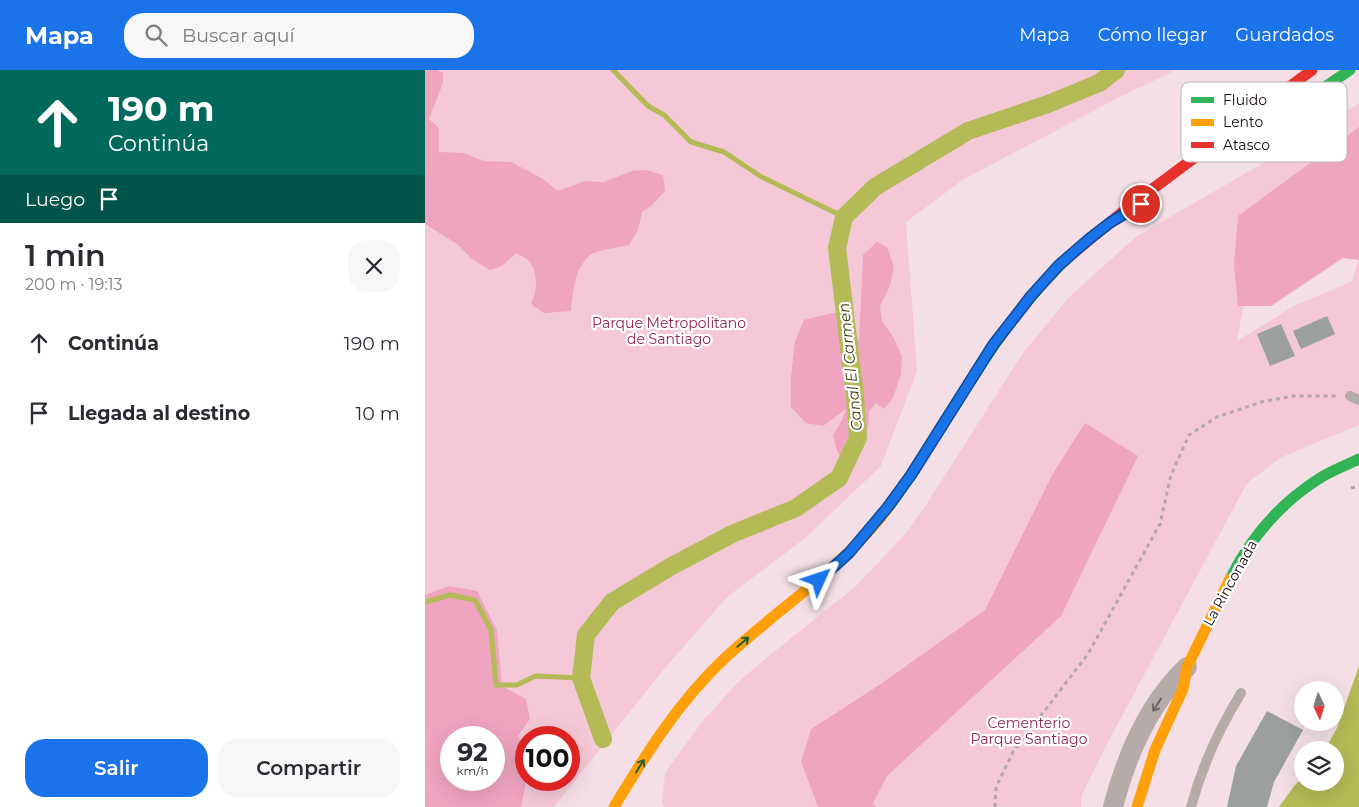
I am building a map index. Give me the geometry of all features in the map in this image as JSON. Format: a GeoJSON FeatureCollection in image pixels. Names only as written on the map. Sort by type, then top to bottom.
{"type":"FeatureCollection","features":[{"type":"Feature","properties":{"kind":"main road"},"geometry":{"type":"LineString","coordinates":[[1296,82],[1312,70]]}},
{"type":"Feature","properties":{"kind":"main road"},"geometry":{"type":"LineString","coordinates":[[1332,82],[1350,70]]}},
{"type":"Feature","properties":{"kind":"main road"},"geometry":{"type":"LineString","coordinates":[[614,807],[666,725],[705,677],[739,645],[849,553],[874,524],[911,475],[981,364],[1031,296],[1059,265],[1111,222],[1190,162]]}},
{"type":"Feature","properties":{"kind":"main road"},"geometry":{"type":"LineString","coordinates":[[1111,222],[1186,178]]}},
{"type":"Feature","properties":{"kind":"main road","name":"La Rinconada"},"geometry":{"type":"LineString","coordinates":[[1137,807],[1155,750],[1183,688],[1187,667],[1238,563],[1266,523],[1290,500],[1319,478],[1359,459]]}},
{"type":"Feature","properties":{"kind":"street","name":"La Rinconada"},"geometry":{"type":"LineString","coordinates":[[1113,807],[1135,742],[1171,682],[1187,667]]}},
{"type":"Feature","properties":{"kind":"street"},"geometry":{"type":"LineString","coordinates":[[1135,742],[1155,750]]}},
{"type":"Feature","properties":{"kind":"lane"},"geometry":{"type":"LineString","coordinates":[[1191,807],[1201,772],[1214,742],[1241,693]]}},
{"type":"Feature","properties":{"kind":"path"},"geometry":{"type":"LineString","coordinates":[[995,807],[996,787],[1013,752],[1088,654],[1160,524],[1171,475],[1189,435],[1217,417],[1261,402],[1293,396],[1355,398]]}},
{"type":"Feature","properties":{"kind":"path"},"geometry":{"type":"LineString","coordinates":[[1351,489],[1359,486]]}},
{"type":"Feature","properties":{"kind":"green space","name":"Parque Metropolitano de Santiago"},"geometry":{"type":"Polygon","coordinates":[[[425,70],[1176,70],[1116,99],[964,179],[906,222],[917,371],[881,466],[804,539],[727,597],[664,669],[580,774],[580,726],[515,726],[515,791],[567,791],[554,807],[425,807],[425,70]]]}},
{"type":"Feature","properties":{"kind":"green space"},"geometry":{"type":"Polygon","coordinates":[[[1359,103],[1359,143],[1347,158],[1347,111],[1359,103]]]}},
{"type":"Feature","properties":{"kind":"green space","name":"Cementerio Parque Santiago"},"geometry":{"type":"Polygon","coordinates":[[[1265,162],[1344,162],[1248,281],[1237,341],[1294,306],[1353,281],[1359,252],[1359,425],[1282,457],[1247,483],[1107,744],[1081,797],[1081,807],[859,807],[874,778],[1008,645],[1052,475],[985,610],[879,685],[811,729],[801,762],[818,807],[664,807],[662,803],[665,773],[702,722],[736,684],[856,586],[906,533],[926,505],[1023,353],[1069,297],[1137,236],[1265,162]]]}},
{"type":"Feature","properties":{"kind":"shaded area"},"geometry":{"type":"Polygon","coordinates":[[[425,70],[437,70],[443,73],[443,83],[429,119],[439,128],[439,152],[464,153],[484,161],[511,162],[543,179],[558,191],[585,181],[604,182],[632,171],[646,170],[663,175],[665,191],[652,205],[642,212],[638,230],[629,245],[594,253],[585,261],[575,281],[571,311],[544,313],[531,304],[536,288],[536,277],[529,261],[523,257],[516,253],[502,266],[490,270],[472,259],[457,244],[425,224],[425,70]]]}},
{"type":"Feature","properties":{"kind":"shaded area"},"geometry":{"type":"Polygon","coordinates":[[[1359,127],[1359,260],[1343,258],[1271,306],[1238,306],[1234,265],[1238,216],[1311,162],[1347,162],[1347,136],[1359,127]]]}},
{"type":"Feature","properties":{"kind":"shaded area"},"geometry":{"type":"Polygon","coordinates":[[[877,242],[887,247],[894,267],[890,286],[880,306],[882,321],[892,335],[902,356],[901,374],[893,398],[884,409],[876,403],[869,411],[868,427],[857,456],[841,458],[833,435],[846,409],[823,426],[806,423],[791,407],[791,377],[795,341],[804,320],[837,312],[842,334],[859,340],[863,255],[877,242]]]}},
{"type":"Feature","properties":{"kind":"shaded area"},"geometry":{"type":"Polygon","coordinates":[[[1085,423],[1138,456],[1061,616],[887,776],[873,803],[876,807],[818,807],[801,762],[811,729],[879,685],[985,610],[1052,475],[1085,423]]]}},
{"type":"Feature","properties":{"kind":"shaded area"},"geometry":{"type":"Polygon","coordinates":[[[450,586],[477,591],[497,630],[502,686],[526,699],[530,719],[525,726],[515,726],[515,791],[524,791],[521,807],[425,807],[425,595],[450,586]]]}},
{"type":"Feature","properties":{"kind":"shaded area"},"geometry":{"type":"Polygon","coordinates":[[[1359,666],[1359,807],[1279,807],[1294,786],[1294,791],[1344,791],[1344,741],[1330,741],[1335,731],[1344,731],[1344,708],[1359,666]]]}},
{"type":"Feature","properties":{"kind":"building"},"geometry":{"type":"Polygon","coordinates":[[[1327,316],[1335,334],[1301,349],[1293,331],[1327,316]]]}},
{"type":"Feature","properties":{"kind":"building"},"geometry":{"type":"Polygon","coordinates":[[[1281,324],[1295,356],[1270,366],[1257,334],[1281,324]]]}},
{"type":"Feature","properties":{"kind":"building"},"geometry":{"type":"Polygon","coordinates":[[[1267,711],[1294,725],[1294,731],[1302,731],[1297,741],[1294,741],[1294,746],[1274,782],[1267,807],[1227,807],[1236,766],[1267,711]]]}},
{"type":"Feature","properties":{"kind":"waterway"},"geometry":{"type":"LineString","coordinates":[[613,70],[648,106],[664,115],[691,142],[724,152],[760,176],[844,217]]}},
{"type":"Feature","properties":{"kind":"waterway","name":"Canal El Carmen"},"geometry":{"type":"LineString","coordinates":[[603,739],[581,678],[586,635],[612,602],[670,567],[732,534],[796,508],[839,478],[858,438],[855,396],[837,248],[844,217],[875,187],[968,131],[1048,104],[1099,83],[1116,70]]}},
{"type":"Feature","properties":{"kind":"waterway"},"geometry":{"type":"LineString","coordinates":[[425,602],[450,595],[475,600],[491,630],[496,685],[517,685],[535,676],[581,678]]}},
{"type":"Feature","properties":{"kind":"traffic: fast"},"geometry":{"type":"LineString","coordinates":[[1332,82],[1350,70]]}},
{"type":"Feature","properties":{"kind":"traffic: fast"},"geometry":{"type":"LineString","coordinates":[[891,504],[996,343],[1043,283],[1070,256]]}},
{"type":"Feature","properties":{"kind":"traffic: fast"},"geometry":{"type":"LineString","coordinates":[[1230,579],[1247,550],[1278,511],[1322,477],[1359,459]]}},
{"type":"Feature","properties":{"kind":"traffic: slow"},"geometry":{"type":"LineString","coordinates":[[614,807],[664,729],[708,675],[746,639],[833,567],[854,547],[891,504]]}},
{"type":"Feature","properties":{"kind":"traffic: slow"},"geometry":{"type":"LineString","coordinates":[[1137,807],[1155,750],[1183,689],[1187,667],[1230,579]]}},
{"type":"Feature","properties":{"kind":"traffic: jam"},"geometry":{"type":"LineString","coordinates":[[1296,82],[1312,70]]}},
{"type":"Feature","properties":{"kind":"traffic: jam"},"geometry":{"type":"LineString","coordinates":[[1070,256],[1131,205],[1189,162]]}},
{"type":"Feature","properties":{"kind":"route"},"geometry":{"type":"LineString","coordinates":[[819,580],[849,553],[887,508],[911,475],[993,345],[1031,296],[1072,253],[1111,222],[1141,204]]}}]}
